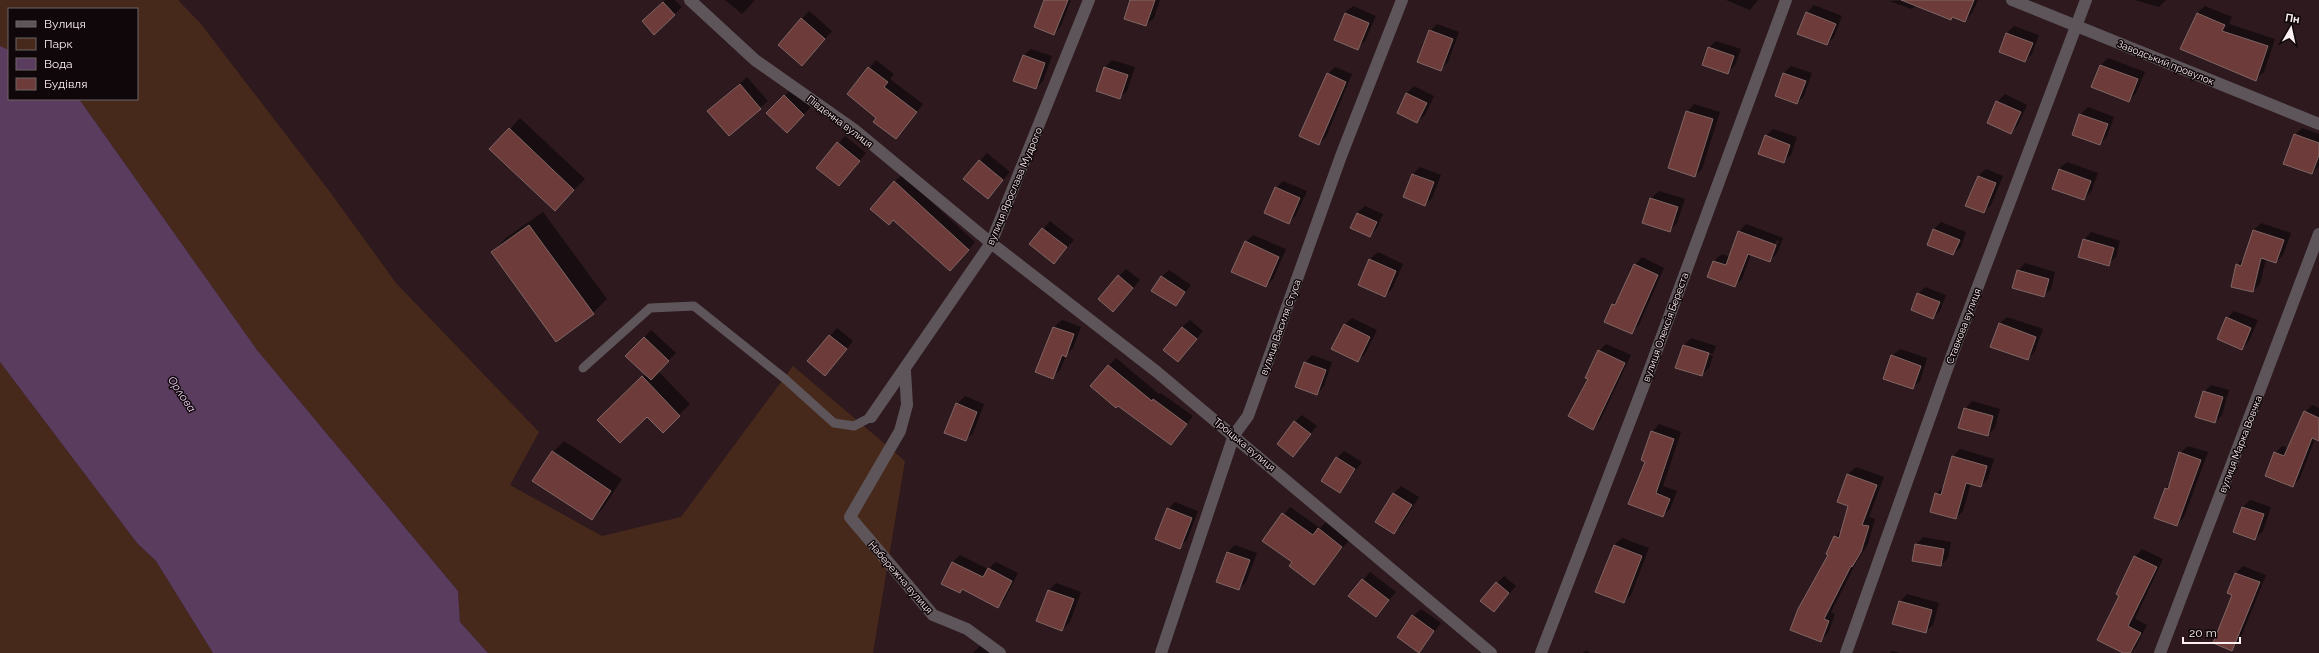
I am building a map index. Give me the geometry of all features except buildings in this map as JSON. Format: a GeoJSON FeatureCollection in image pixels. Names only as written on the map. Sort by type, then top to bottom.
{"type":"FeatureCollection","features":[{"type":"Feature","properties":{"kind":"street","name":"Південна вулиця"},"geometry":{"type":"LineString","coordinates":[[690,0],[755,60],[856,131],[991,243]]}},
{"type":"Feature","properties":{"kind":"street","name":"вулиця Ярослава Мудрого"},"geometry":{"type":"LineString","coordinates":[[871,417],[905,370],[991,243],[1089,0]]}},
{"type":"Feature","properties":{"kind":"street","name":"вулиця Василя Стуса"},"geometry":{"type":"LineString","coordinates":[[1161,653],[1234,435],[1248,416],[1341,156],[1402,0]]}},
{"type":"Feature","properties":{"kind":"street","name":"вулиця Олексія Береста"},"geometry":{"type":"LineString","coordinates":[[1541,653],[1645,382],[1786,0]]}},
{"type":"Feature","properties":{"kind":"street","name":"Заводський провулок"},"geometry":{"type":"LineString","coordinates":[[2012,0],[2319,124]]}},
{"type":"Feature","properties":{"kind":"street","name":"Ставкова вулиця"},"geometry":{"type":"LineString","coordinates":[[1846,653],[1952,355],[2086,0]]}},
{"type":"Feature","properties":{"kind":"street","name":"вулиця Марка Вовчка"},"geometry":{"type":"LineString","coordinates":[[2160,653],[2319,234]]}},
{"type":"Feature","properties":{"kind":"street","name":"Троїцька вулиця"},"geometry":{"type":"LineString","coordinates":[[991,243],[1151,367],[1234,435],[1491,653]]}},
{"type":"Feature","properties":{"kind":"street","name":"Набережна вулиця"},"geometry":{"type":"LineString","coordinates":[[905,370],[907,406],[900,431],[850,517],[934,615],[967,629],[1000,653]]}},
{"type":"Feature","properties":{"kind":"lane"},"geometry":{"type":"LineString","coordinates":[[583,368],[650,308],[694,306],[784,378],[834,423],[854,426],[871,417]]}},
{"type":"Feature","properties":{"kind":"green space"},"geometry":{"type":"Polygon","coordinates":[[[0,0],[178,0],[201,24],[330,192],[396,283],[539,432],[510,485],[602,536],[681,517],[793,366],[905,461],[873,653],[488,653],[460,622],[458,591],[257,350],[80,100],[138,100],[138,8],[8,8],[8,50],[0,46],[0,0]]]}},
{"type":"Feature","properties":{"kind":"green space"},"geometry":{"type":"Polygon","coordinates":[[[0,362],[137,543],[156,561],[213,653],[0,653],[0,362]]]}},
{"type":"Feature","properties":{"kind":"water","name":"Орлова"},"geometry":{"type":"Polygon","coordinates":[[[0,46],[8,50],[8,100],[80,100],[257,350],[458,591],[460,622],[488,653],[213,653],[156,561],[137,543],[0,362],[0,46]]]}}]}
